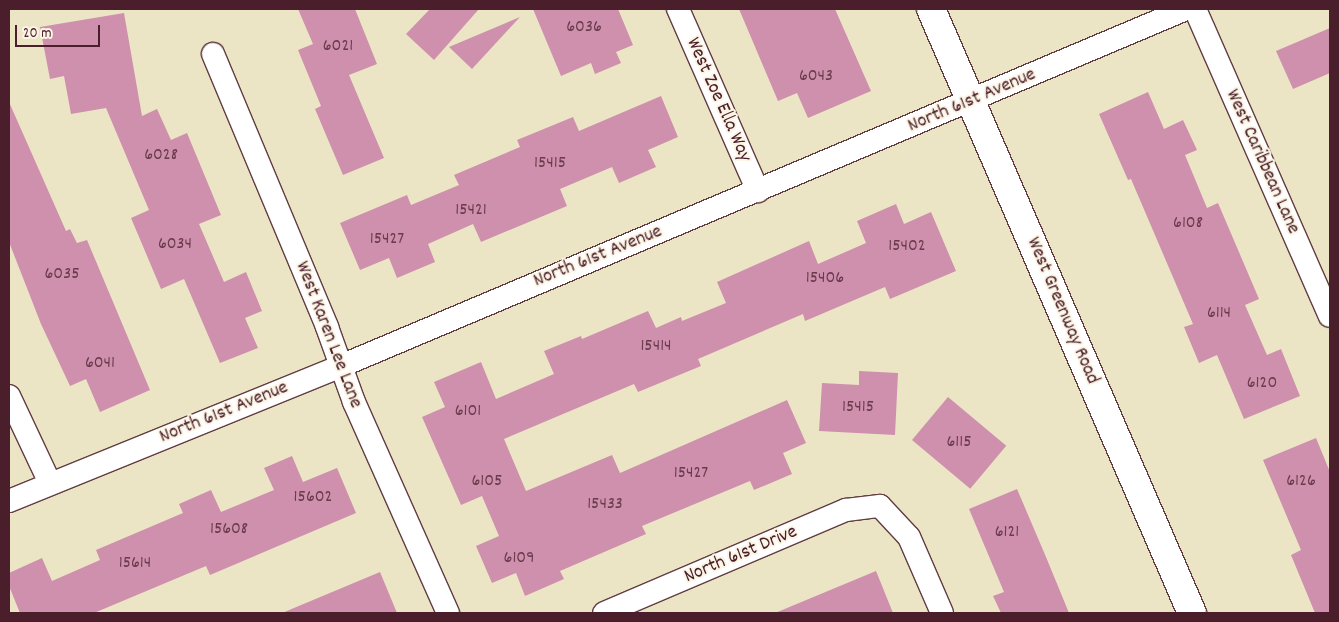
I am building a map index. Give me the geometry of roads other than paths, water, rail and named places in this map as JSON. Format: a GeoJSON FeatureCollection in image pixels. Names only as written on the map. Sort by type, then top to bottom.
{"type":"FeatureCollection","features":[{"type":"Feature","properties":{"kind":"main road","name":"West Greenway Road"},"geometry":{"type":"LineString","coordinates":[[931,9],[1192,613]]}},
{"type":"Feature","properties":{"kind":"street","name":"West Zoe Ella Way"},"geometry":{"type":"LineString","coordinates":[[678,9],[758,191]]}},
{"type":"Feature","properties":{"kind":"street","name":"North 61st Avenue"},"geometry":{"type":"LineString","coordinates":[[9,501],[341,366],[971,102],[1186,9]]}},
{"type":"Feature","properties":{"kind":"street","name":"West Caribbean Lane"},"geometry":{"type":"LineString","coordinates":[[1195,9],[1329,312]]}},
{"type":"Feature","properties":{"kind":"street","name":"West Karen Lee Lane"},"geometry":{"type":"LineString","coordinates":[[213,54],[354,402],[448,613]]}},
{"type":"Feature","properties":{"kind":"street"},"geometry":{"type":"LineString","coordinates":[[9,396],[50,483]]}},
{"type":"Feature","properties":{"kind":"street","name":"North 61st Drive"},"geometry":{"type":"LineString","coordinates":[[604,613],[846,510],[880,506],[908,537],[942,613]]}}]}
